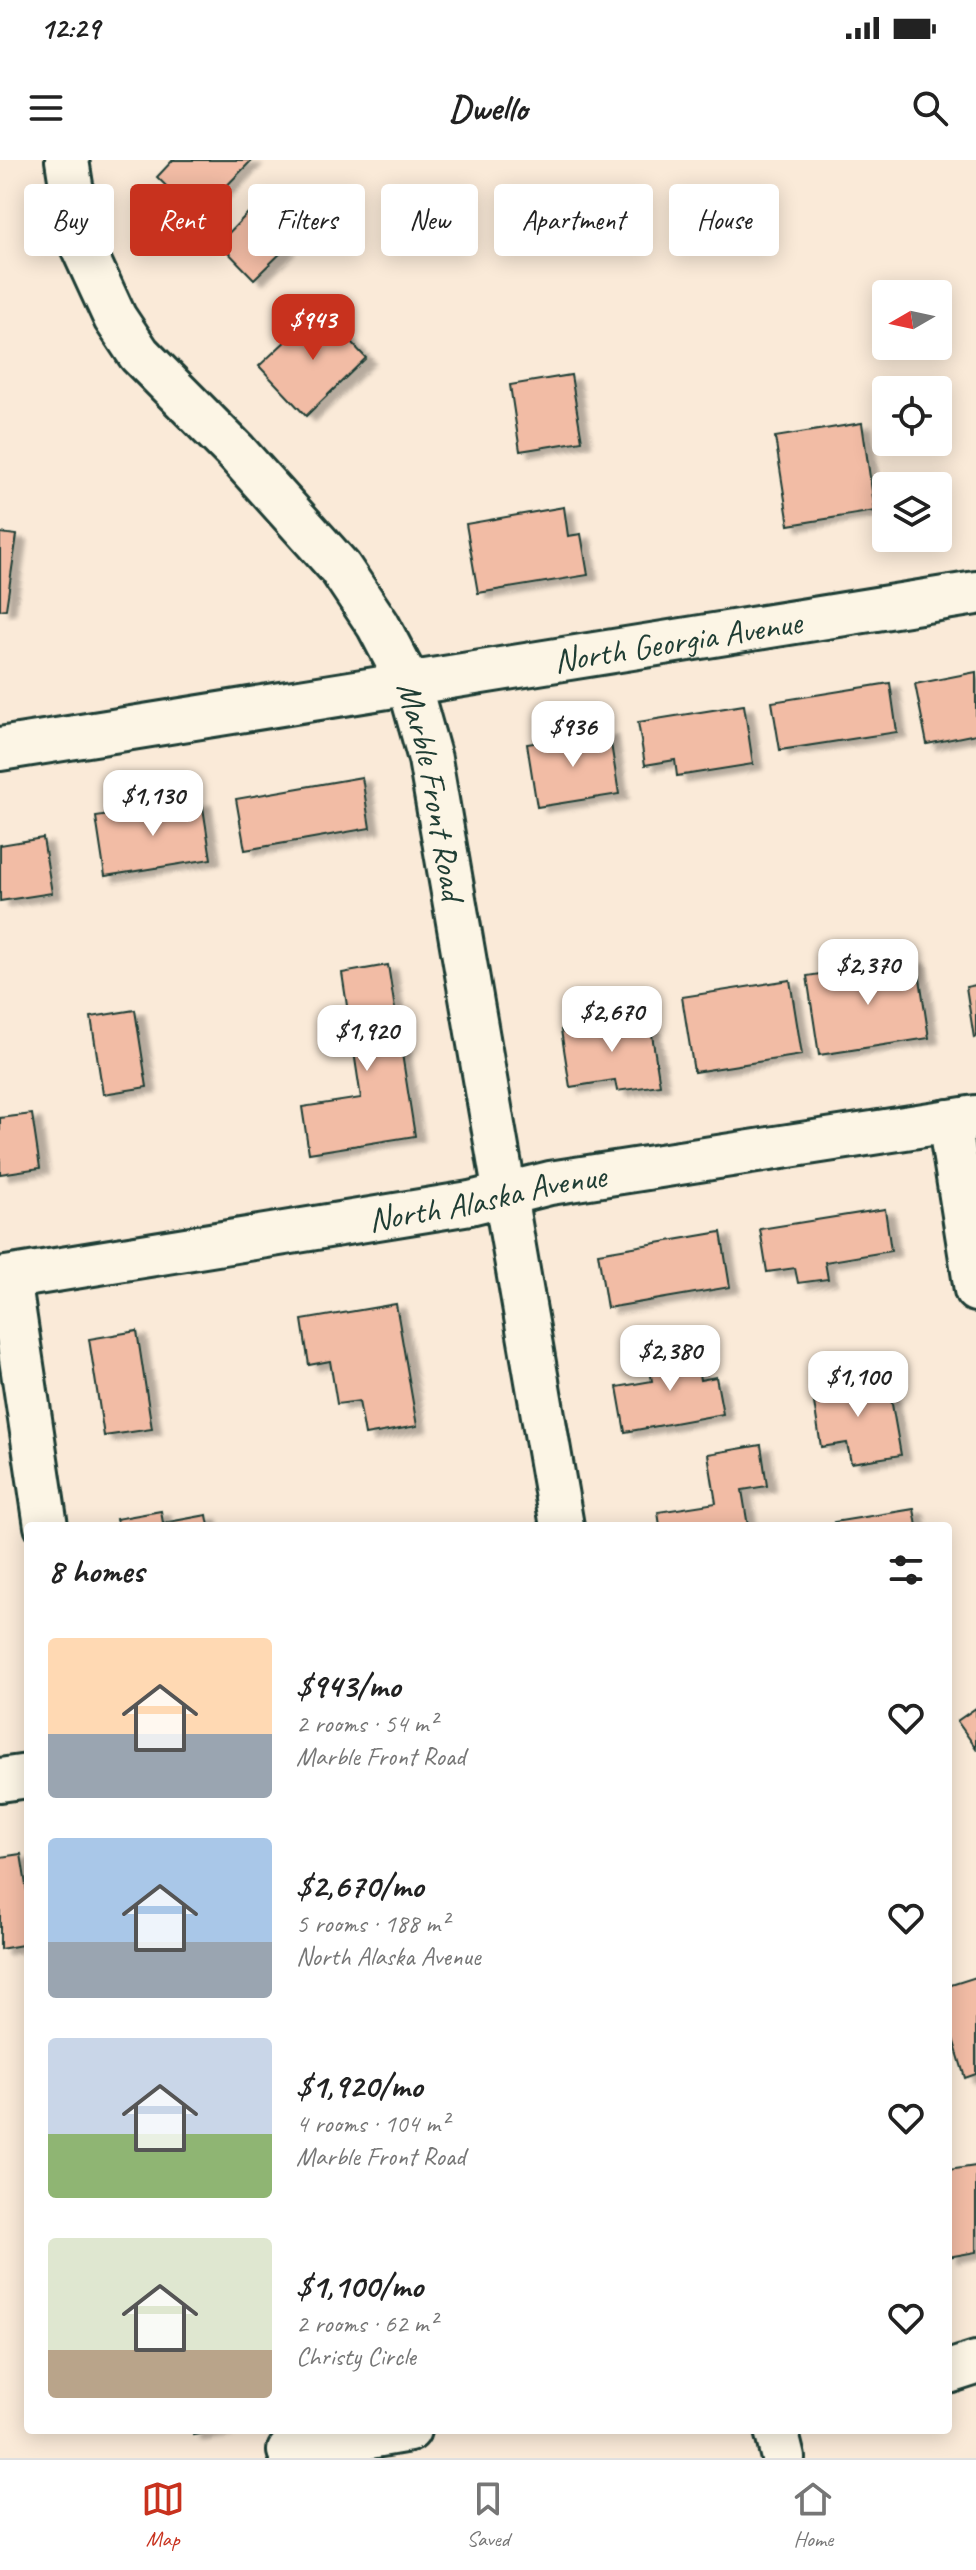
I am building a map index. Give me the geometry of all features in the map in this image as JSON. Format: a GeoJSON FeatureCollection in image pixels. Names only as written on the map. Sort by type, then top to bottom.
{"type":"FeatureCollection","features":[{"type":"Feature","properties":{"kind":"street","name":"Marble Front Road"},"geometry":{"type":"LineString","coordinates":[[67,160],[80,242],[115,318],[139,354],[236,452],[340,568],[378,625],[409,684],[430,759],[561,1522]]}},
{"type":"Feature","properties":{"kind":"street","name":"North Georgia Avenue"},"geometry":{"type":"LineString","coordinates":[[0,749],[976,593]]}},
{"type":"Feature","properties":{"kind":"street","name":"North Alaska Avenue"},"geometry":{"type":"LineString","coordinates":[[4,1278],[470,1203],[550,1183],[963,1119]]}},
{"type":"Feature","properties":{"kind":"street"},"geometry":{"type":"LineString","coordinates":[[963,1119],[976,1290]]}},
{"type":"Feature","properties":{"kind":"street"},"geometry":{"type":"LineString","coordinates":[[4,1278],[45,1522]]}},
{"type":"Feature","properties":{"kind":"street"},"geometry":{"type":"LineString","coordinates":[[0,1780],[24,1777]]}},
{"type":"Feature","properties":{"kind":"street"},"geometry":{"type":"LineString","coordinates":[[952,2371],[976,2363]]}},
{"type":"Feature","properties":{"kind":"street"},"geometry":{"type":"LineString","coordinates":[[289,2451],[386,2434]]}},
{"type":"Feature","properties":{"kind":"street"},"geometry":{"type":"LineString","coordinates":[[777,2434],[783,2458]]}},
{"type":"Feature","properties":{"kind":"building"},"geometry":{"type":"Polygon","coordinates":[[[173,160],[252,160],[228,184],[164,184],[157,177],[173,160]]]}},
{"type":"Feature","properties":{"kind":"building"},"geometry":{"type":"Polygon","coordinates":[[[248,213],[248,256],[278,256],[254,279],[232,256],[232,230],[248,213]]]}},
{"type":"Feature","properties":{"kind":"building"},"geometry":{"type":"Polygon","coordinates":[[[320,309],[366,358],[306,416],[259,366],[320,309]]]}},
{"type":"Feature","properties":{"kind":"building"},"geometry":{"type":"Polygon","coordinates":[[[571,375],[582,441],[520,451],[510,385],[571,375]]]}},
{"type":"Feature","properties":{"kind":"building"},"geometry":{"type":"Polygon","coordinates":[[[862,423],[872,511],[789,525],[775,437],[862,423]]]}},
{"type":"Feature","properties":{"kind":"building"},"geometry":{"type":"Polygon","coordinates":[[[564,507],[568,536],[581,534],[588,575],[478,593],[466,524],[564,507]]]}},
{"type":"Feature","properties":{"kind":"building"},"geometry":{"type":"Polygon","coordinates":[[[0,533],[17,535],[6,609],[0,610],[0,533]]]}},
{"type":"Feature","properties":{"kind":"building"},"geometry":{"type":"Polygon","coordinates":[[[976,672],[976,734],[927,744],[915,684],[976,672]]]}},
{"type":"Feature","properties":{"kind":"building"},"geometry":{"type":"Polygon","coordinates":[[[890,683],[897,732],[780,750],[772,702],[890,683]]]}},
{"type":"Feature","properties":{"kind":"building"},"geometry":{"type":"Polygon","coordinates":[[[744,705],[753,764],[677,776],[675,760],[645,765],[638,722],[744,705]]]}},
{"type":"Feature","properties":{"kind":"building"},"geometry":{"type":"Polygon","coordinates":[[[609,731],[619,794],[537,807],[527,744],[609,731]]]}},
{"type":"Feature","properties":{"kind":"building"},"geometry":{"type":"Polygon","coordinates":[[[362,777],[370,828],[245,850],[236,799],[362,777]]]}},
{"type":"Feature","properties":{"kind":"building"},"geometry":{"type":"Polygon","coordinates":[[[202,801],[211,859],[105,876],[96,817],[202,801]]]}},
{"type":"Feature","properties":{"kind":"building"},"geometry":{"type":"Polygon","coordinates":[[[43,838],[52,893],[0,901],[0,845],[43,838]]]}},
{"type":"Feature","properties":{"kind":"building"},"geometry":{"type":"Polygon","coordinates":[[[917,959],[929,1038],[819,1055],[807,976],[917,959]]]}},
{"type":"Feature","properties":{"kind":"building"},"geometry":{"type":"Polygon","coordinates":[[[388,965],[415,1136],[309,1153],[302,1107],[361,1098],[342,973],[388,965]]]}},
{"type":"Feature","properties":{"kind":"building"},"geometry":{"type":"Polygon","coordinates":[[[790,980],[802,1055],[694,1072],[682,997],[790,980]]]}},
{"type":"Feature","properties":{"kind":"building"},"geometry":{"type":"Polygon","coordinates":[[[976,985],[976,1037],[974,1038],[966,987],[976,985]]]}},
{"type":"Feature","properties":{"kind":"building"},"geometry":{"type":"Polygon","coordinates":[[[135,1010],[147,1087],[103,1094],[91,1017],[135,1010]]]}},
{"type":"Feature","properties":{"kind":"building"},"geometry":{"type":"Polygon","coordinates":[[[649,1016],[660,1085],[617,1091],[615,1080],[570,1087],[561,1030],[649,1016]]]}},
{"type":"Feature","properties":{"kind":"building"},"geometry":{"type":"Polygon","coordinates":[[[32,1114],[40,1168],[0,1174],[0,1118],[32,1114]]]}},
{"type":"Feature","properties":{"kind":"building"},"geometry":{"type":"Polygon","coordinates":[[[885,1209],[891,1251],[825,1262],[828,1279],[798,1283],[795,1268],[767,1272],[760,1229],[885,1209]]]}},
{"type":"Feature","properties":{"kind":"building"},"geometry":{"type":"Polygon","coordinates":[[[721,1232],[730,1287],[607,1308],[598,1253],[721,1232]]]}},
{"type":"Feature","properties":{"kind":"building"},"geometry":{"type":"Polygon","coordinates":[[[396,1304],[417,1426],[365,1435],[359,1401],[337,1404],[330,1361],[309,1365],[302,1320],[396,1304]]]}},
{"type":"Feature","properties":{"kind":"building"},"geometry":{"type":"Polygon","coordinates":[[[137,1331],[152,1429],[104,1436],[89,1339],[137,1331]]]}},
{"type":"Feature","properties":{"kind":"building"},"geometry":{"type":"Polygon","coordinates":[[[694,1346],[700,1380],[716,1377],[723,1414],[625,1432],[617,1387],[652,1381],[647,1355],[694,1346]]]}},
{"type":"Feature","properties":{"kind":"building"},"geometry":{"type":"Polygon","coordinates":[[[887,1376],[901,1455],[851,1463],[847,1443],[821,1447],[812,1390],[887,1376]]]}},
{"type":"Feature","properties":{"kind":"building"},"geometry":{"type":"Polygon","coordinates":[[[761,1445],[767,1486],[742,1490],[747,1522],[659,1522],[658,1512],[716,1503],[708,1454],[761,1445]]]}},
{"type":"Feature","properties":{"kind":"building"},"geometry":{"type":"Polygon","coordinates":[[[914,1509],[916,1522],[834,1522],[914,1509]]]}},
{"type":"Feature","properties":{"kind":"building"},"geometry":{"type":"Polygon","coordinates":[[[161,1511],[163,1522],[117,1522],[116,1519],[161,1511]]]}},
{"type":"Feature","properties":{"kind":"building"},"geometry":{"type":"Polygon","coordinates":[[[207,1515],[208,1522],[168,1522],[207,1515]]]}},
{"type":"Feature","properties":{"kind":"building"},"geometry":{"type":"Polygon","coordinates":[[[976,1708],[976,1748],[957,1721],[976,1708]]]}},
{"type":"Feature","properties":{"kind":"building"},"geometry":{"type":"Polygon","coordinates":[[[21,1854],[24,1945],[0,1949],[0,1857],[21,1854]]]}},
{"type":"Feature","properties":{"kind":"building"},"geometry":{"type":"Polygon","coordinates":[[[976,1977],[976,2074],[965,2078],[952,2035],[952,1985],[976,1977]]]}},
{"type":"Feature","properties":{"kind":"building"},"geometry":{"type":"Polygon","coordinates":[[[976,2166],[976,2252],[952,2256],[952,2169],[976,2166]]]}}]}
